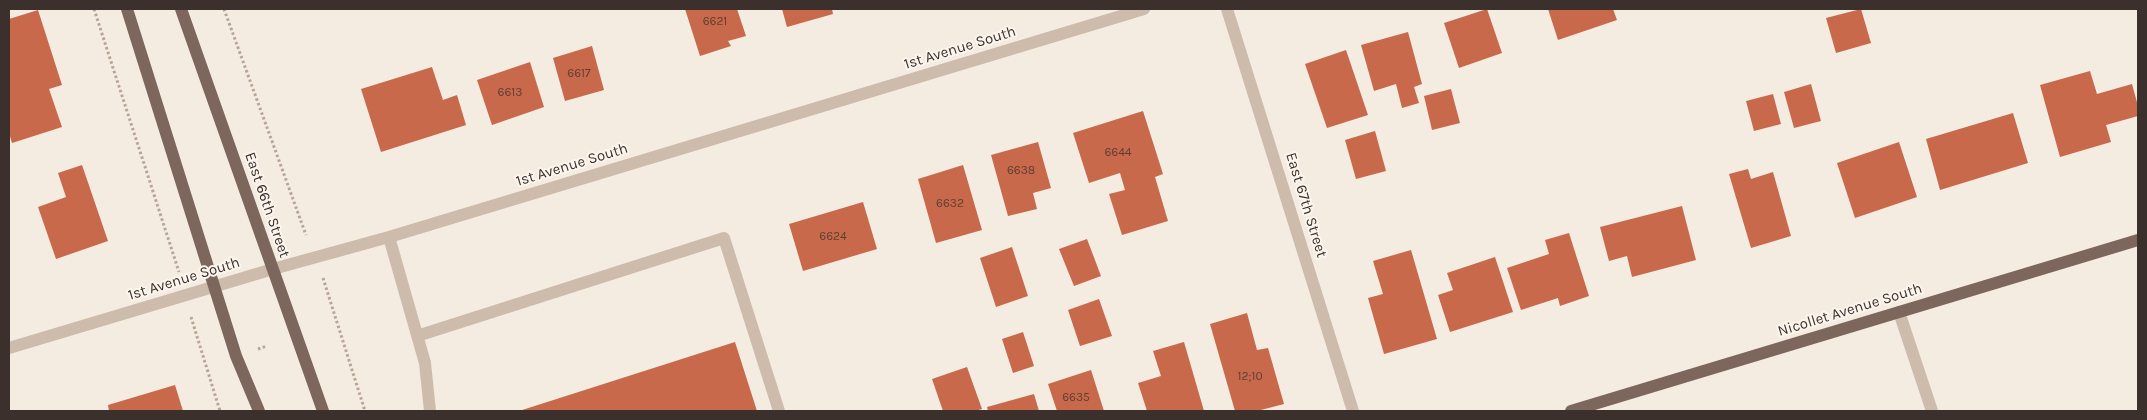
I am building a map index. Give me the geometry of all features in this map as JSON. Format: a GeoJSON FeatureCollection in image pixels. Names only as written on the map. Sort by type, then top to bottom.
{"type":"FeatureCollection","features":[{"type":"Feature","properties":{"kind":"main road"},"geometry":{"type":"LineString","coordinates":[[127,9],[216,287],[236,356],[259,411]]}},
{"type":"Feature","properties":{"kind":"main road","name":"East 66th Street"},"geometry":{"type":"LineString","coordinates":[[181,9],[323,411]]}},
{"type":"Feature","properties":{"kind":"main road","name":"Nicollet Avenue South"},"geometry":{"type":"LineString","coordinates":[[1571,411],[2138,240]]}},
{"type":"Feature","properties":{"kind":"street","name":"1st Avenue South"},"geometry":{"type":"LineString","coordinates":[[9,348],[273,269],[389,237],[1144,9]]}},
{"type":"Feature","properties":{"kind":"street","name":"East 67th Street"},"geometry":{"type":"LineString","coordinates":[[1228,9],[1353,411]]}},
{"type":"Feature","properties":{"kind":"street"},"geometry":{"type":"LineString","coordinates":[[389,237],[425,364],[430,411]]}},
{"type":"Feature","properties":{"kind":"street"},"geometry":{"type":"LineString","coordinates":[[417,336],[724,238],[779,411]]}},
{"type":"Feature","properties":{"kind":"street"},"geometry":{"type":"LineString","coordinates":[[1899,312],[1932,411]]}},
{"type":"Feature","properties":{"kind":"path"},"geometry":{"type":"LineString","coordinates":[[94,9],[220,411]]}},
{"type":"Feature","properties":{"kind":"path"},"geometry":{"type":"LineString","coordinates":[[224,9],[330,298],[365,411]]}},
{"type":"Feature","properties":{"kind":"building"},"geometry":{"type":"Polygon","coordinates":[[[685,9],[737,9],[746,36],[728,41],[731,46],[700,56],[685,9]]]}},
{"type":"Feature","properties":{"kind":"building"},"geometry":{"type":"Polygon","coordinates":[[[782,9],[832,9],[833,14],[787,27],[782,9]]]}},
{"type":"Feature","properties":{"kind":"building"},"geometry":{"type":"Polygon","coordinates":[[[1487,9],[1502,53],[1459,68],[1444,23],[1487,9]]]}},
{"type":"Feature","properties":{"kind":"building"},"geometry":{"type":"Polygon","coordinates":[[[1548,9],[1613,9],[1617,20],[1558,40],[1548,9]]]}},
{"type":"Feature","properties":{"kind":"building"},"geometry":{"type":"Polygon","coordinates":[[[1861,9],[1871,43],[1836,53],[1826,18],[1861,9]]]}},
{"type":"Feature","properties":{"kind":"building"},"geometry":{"type":"Polygon","coordinates":[[[38,10],[62,85],[49,89],[62,127],[12,143],[9,133],[9,19],[38,10]]]}},
{"type":"Feature","properties":{"kind":"building"},"geometry":{"type":"Polygon","coordinates":[[[1408,32],[1422,84],[1414,87],[1419,103],[1402,108],[1396,84],[1374,91],[1361,45],[1408,32]]]}},
{"type":"Feature","properties":{"kind":"building"},"geometry":{"type":"Polygon","coordinates":[[[592,46],[604,90],[565,101],[553,58],[592,46]]]}},
{"type":"Feature","properties":{"kind":"building"},"geometry":{"type":"Polygon","coordinates":[[[1346,50],[1368,115],[1327,128],[1305,64],[1346,50]]]}},
{"type":"Feature","properties":{"kind":"building"},"geometry":{"type":"Polygon","coordinates":[[[530,62],[544,107],[492,125],[477,80],[530,62]]]}},
{"type":"Feature","properties":{"kind":"building"},"geometry":{"type":"Polygon","coordinates":[[[432,67],[443,100],[457,95],[466,125],[381,152],[361,89],[432,67]]]}},
{"type":"Feature","properties":{"kind":"building"},"geometry":{"type":"Polygon","coordinates":[[[2090,71],[2097,94],[2132,84],[2138,106],[2138,116],[2106,125],[2111,142],[2060,157],[2040,85],[2090,71]]]}},
{"type":"Feature","properties":{"kind":"building"},"geometry":{"type":"Polygon","coordinates":[[[1811,84],[1821,121],[1794,128],[1784,92],[1811,84]]]}},
{"type":"Feature","properties":{"kind":"building"},"geometry":{"type":"Polygon","coordinates":[[[1451,89],[1460,123],[1432,130],[1424,96],[1451,89]]]}},
{"type":"Feature","properties":{"kind":"building"},"geometry":{"type":"Polygon","coordinates":[[[1773,94],[1781,124],[1754,131],[1746,101],[1773,94]]]}},
{"type":"Feature","properties":{"kind":"building"},"geometry":{"type":"Polygon","coordinates":[[[1143,111],[1163,174],[1155,177],[1168,221],[1122,235],[1109,194],[1125,190],[1120,173],[1089,183],[1073,133],[1143,111]]]}},
{"type":"Feature","properties":{"kind":"building"},"geometry":{"type":"Polygon","coordinates":[[[2013,113],[2028,163],[1940,190],[1926,139],[2013,113]]]}},
{"type":"Feature","properties":{"kind":"building"},"geometry":{"type":"Polygon","coordinates":[[[1375,131],[1386,171],[1356,179],[1345,140],[1375,131]]]}},
{"type":"Feature","properties":{"kind":"building"},"geometry":{"type":"Polygon","coordinates":[[[1038,142],[1051,188],[1033,193],[1037,209],[1008,216],[991,155],[1038,142]]]}},
{"type":"Feature","properties":{"kind":"building"},"geometry":{"type":"Polygon","coordinates":[[[1899,142],[1917,197],[1855,218],[1837,163],[1899,142]]]}},
{"type":"Feature","properties":{"kind":"building"},"geometry":{"type":"Polygon","coordinates":[[[82,165],[108,241],[56,259],[38,207],[66,197],[58,173],[82,165]]]}},
{"type":"Feature","properties":{"kind":"building"},"geometry":{"type":"Polygon","coordinates":[[[963,165],[982,230],[936,243],[918,179],[963,165]]]}},
{"type":"Feature","properties":{"kind":"building"},"geometry":{"type":"Polygon","coordinates":[[[1748,169],[1751,179],[1773,172],[1791,236],[1751,248],[1729,174],[1748,169]]]}},
{"type":"Feature","properties":{"kind":"building"},"geometry":{"type":"Polygon","coordinates":[[[863,202],[877,249],[803,271],[789,224],[863,202]]]}},
{"type":"Feature","properties":{"kind":"building"},"geometry":{"type":"Polygon","coordinates":[[[1682,206],[1696,260],[1632,277],[1627,256],[1609,261],[1600,227],[1682,206]]]}},
{"type":"Feature","properties":{"kind":"building"},"geometry":{"type":"Polygon","coordinates":[[[1569,233],[1589,296],[1560,306],[1558,298],[1521,310],[1507,268],[1549,254],[1545,240],[1569,233]]]}},
{"type":"Feature","properties":{"kind":"building"},"geometry":{"type":"Polygon","coordinates":[[[1087,239],[1101,276],[1074,286],[1059,249],[1087,239]]]}},
{"type":"Feature","properties":{"kind":"building"},"geometry":{"type":"Polygon","coordinates":[[[1012,247],[1028,296],[996,307],[980,258],[1012,247]]]}},
{"type":"Feature","properties":{"kind":"building"},"geometry":{"type":"Polygon","coordinates":[[[1411,250],[1437,339],[1384,354],[1368,298],[1383,294],[1373,261],[1411,250]]]}},
{"type":"Feature","properties":{"kind":"building"},"geometry":{"type":"Polygon","coordinates":[[[1495,257],[1513,312],[1450,332],[1438,295],[1453,290],[1447,273],[1495,257]]]}},
{"type":"Feature","properties":{"kind":"building"},"geometry":{"type":"Polygon","coordinates":[[[1099,299],[1112,336],[1080,346],[1068,310],[1099,299]]]}},
{"type":"Feature","properties":{"kind":"building"},"geometry":{"type":"Polygon","coordinates":[[[1247,313],[1257,350],[1268,348],[1284,404],[1257,411],[1235,411],[1210,324],[1247,313]]]}},
{"type":"Feature","properties":{"kind":"building"},"geometry":{"type":"Polygon","coordinates":[[[1023,332],[1034,366],[1013,373],[1002,339],[1023,332]]]}},
{"type":"Feature","properties":{"kind":"building"},"geometry":{"type":"Polygon","coordinates":[[[735,342],[757,411],[519,411],[735,342]]]}},
{"type":"Feature","properties":{"kind":"building"},"geometry":{"type":"Polygon","coordinates":[[[1184,342],[1204,411],[1147,411],[1138,383],[1161,376],[1153,351],[1184,342]]]}},
{"type":"Feature","properties":{"kind":"building"},"geometry":{"type":"Polygon","coordinates":[[[967,367],[982,409],[975,411],[943,411],[932,379],[967,367]]]}},
{"type":"Feature","properties":{"kind":"building"},"geometry":{"type":"Polygon","coordinates":[[[1091,370],[1104,411],[1057,411],[1048,384],[1091,370]]]}},
{"type":"Feature","properties":{"kind":"building"},"geometry":{"type":"Polygon","coordinates":[[[175,385],[183,411],[109,411],[108,405],[175,385]]]}},
{"type":"Feature","properties":{"kind":"building"},"geometry":{"type":"Polygon","coordinates":[[[1034,394],[1039,411],[988,411],[987,407],[1034,394]]]}}]}
